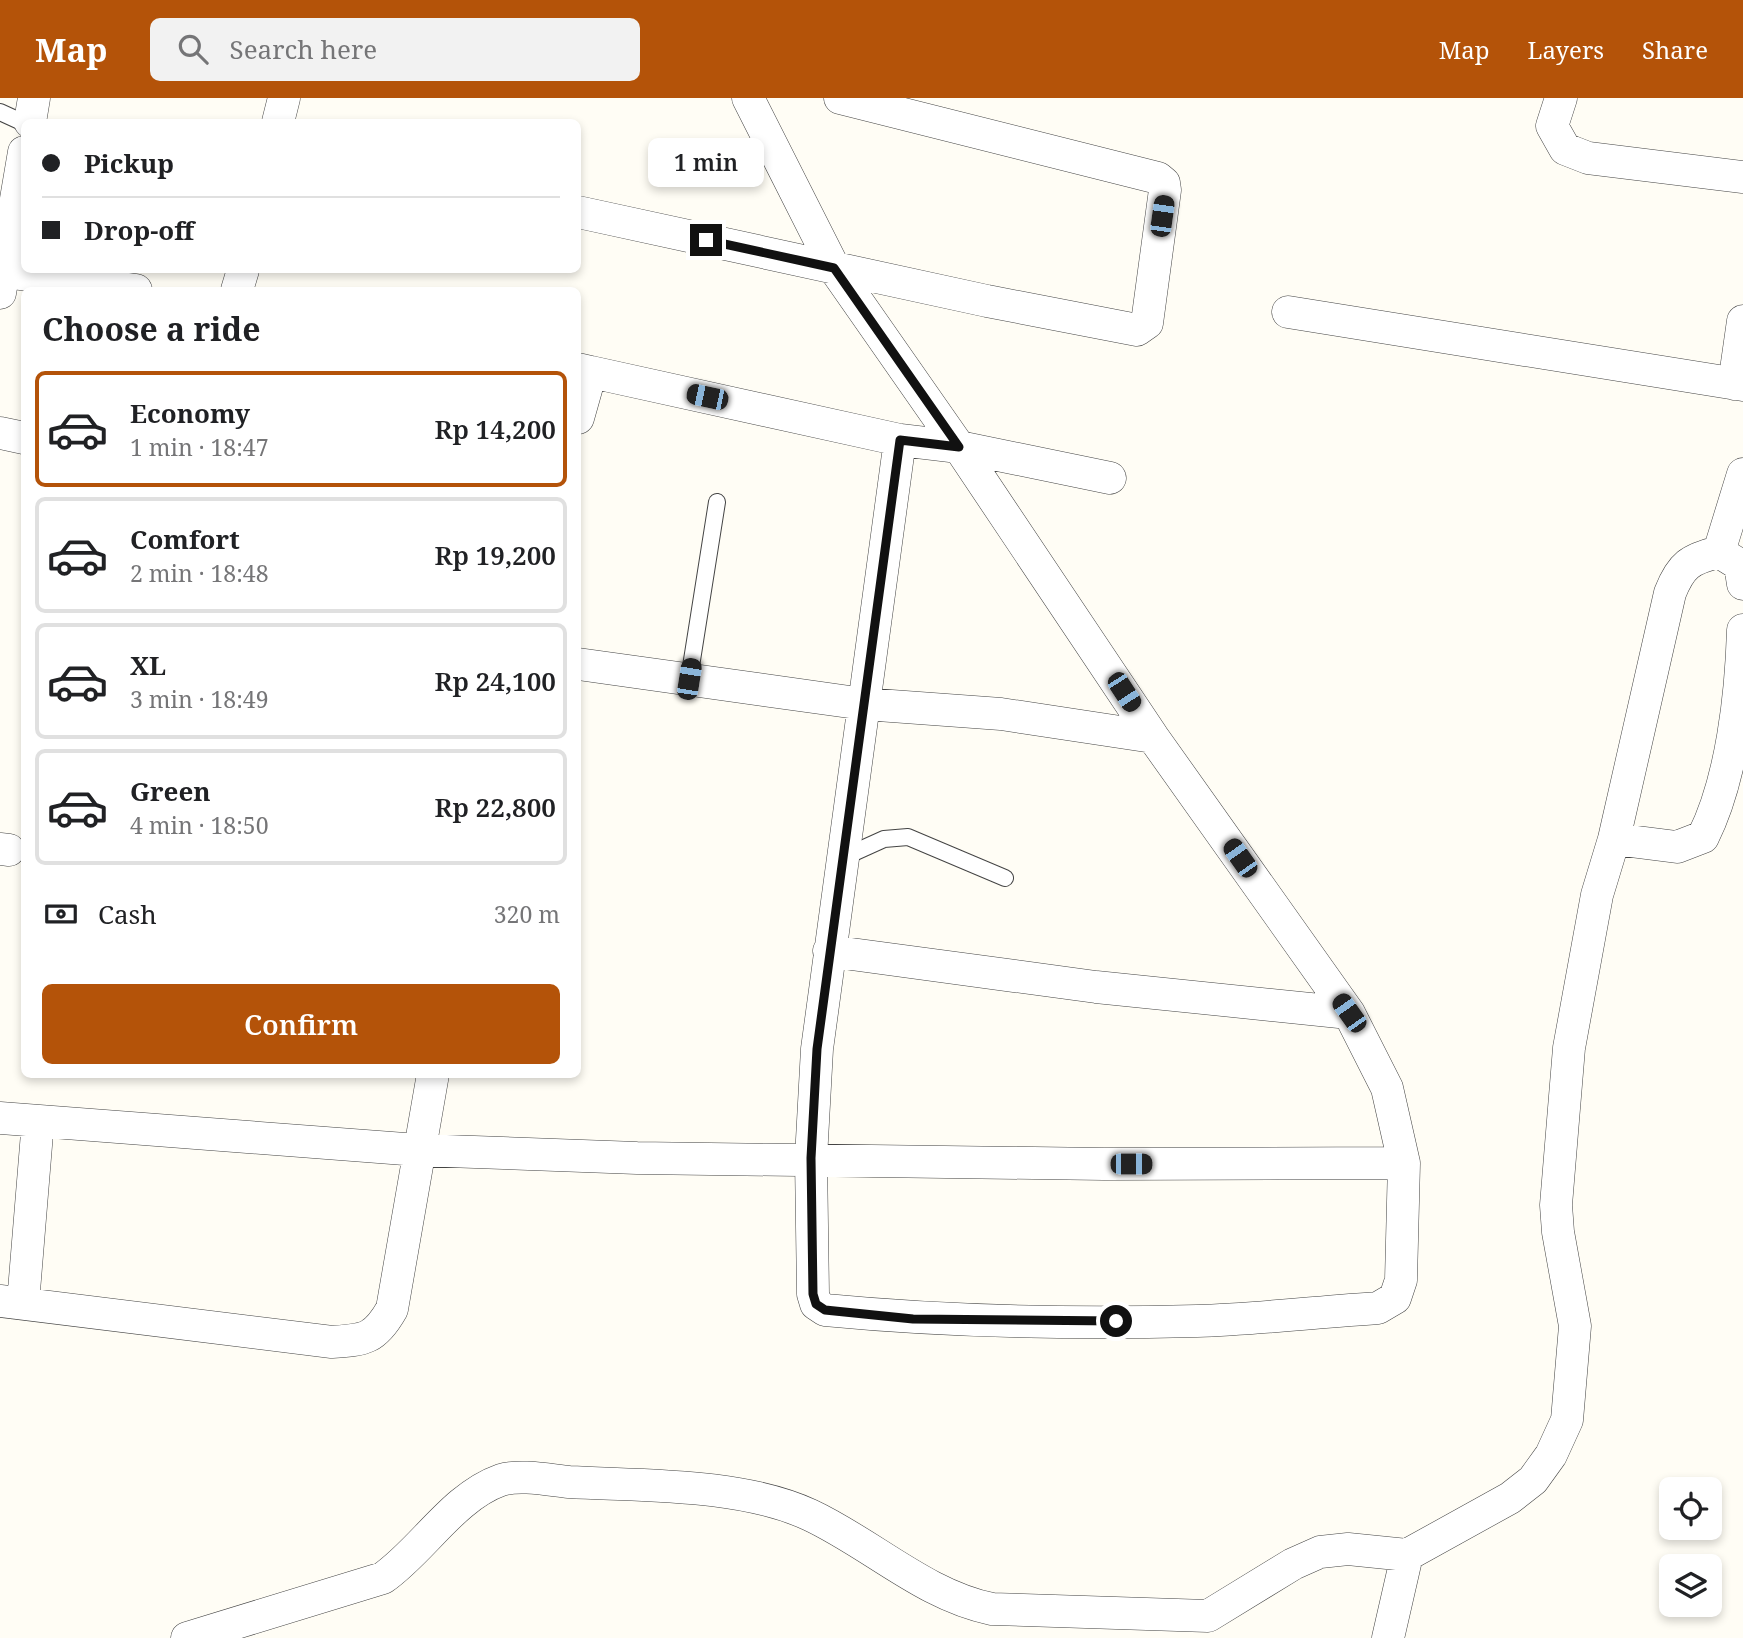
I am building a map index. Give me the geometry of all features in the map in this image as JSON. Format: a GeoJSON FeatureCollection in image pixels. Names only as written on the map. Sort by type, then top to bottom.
{"type":"FeatureCollection","features":[{"type":"Feature","properties":{"kind":"street"},"geometry":{"type":"LineString","coordinates":[[30,119],[34,98]]}},
{"type":"Feature","properties":{"kind":"street"},"geometry":{"type":"LineString","coordinates":[[279,119],[284,98]]}},
{"type":"Feature","properties":{"kind":"street"},"geometry":{"type":"LineString","coordinates":[[748,98],[834,268],[959,447],[1153,737],[1349,1013],[1387,1088],[1404,1163],[1401,1280],[1395,1298],[1378,1308],[1199,1321],[977,1321],[913,1319],[825,1310],[816,1304],[813,1294],[811,1158],[817,1049],[900,440]]}},
{"type":"Feature","properties":{"kind":"street"},"geometry":{"type":"LineString","coordinates":[[581,213],[1137,330],[1147,323],[1165,190],[1164,183],[1158,178],[840,98]]}},
{"type":"Feature","properties":{"kind":"street"},"geometry":{"type":"LineString","coordinates":[[1561,98],[1552,126],[1565,149],[1588,158],[1743,177]]}},
{"type":"Feature","properties":{"kind":"street"},"geometry":{"type":"LineString","coordinates":[[21,170],[2,282],[86,287]]}},
{"type":"Feature","properties":{"kind":"street"},"geometry":{"type":"LineString","coordinates":[[1288,312],[1739,384],[1743,321]]}},
{"type":"Feature","properties":{"kind":"street"},"geometry":{"type":"LineString","coordinates":[[581,394],[584,371],[900,440],[959,447],[1110,478]]}},
{"type":"Feature","properties":{"kind":"street"},"geometry":{"type":"LineString","coordinates":[[0,433],[21,437]]}},
{"type":"Feature","properties":{"kind":"street"},"geometry":{"type":"LineString","coordinates":[[187,1638],[383,1578],[404,1563],[462,1504],[502,1479],[706,1491],[781,1505],[810,1515],[963,1603],[992,1609],[1208,1616],[1293,1564],[1320,1552],[1348,1549],[1407,1555],[1510,1497],[1533,1480],[1551,1455],[1567,1420],[1575,1326],[1558,1232],[1558,1180],[1569,1048],[1597,895],[1614,839],[1670,593],[1678,572],[1696,557],[1736,566],[1743,474]]}},
{"type":"Feature","properties":{"kind":"street"},"geometry":{"type":"LineString","coordinates":[[1614,839],[1677,847],[1703,837],[1711,821],[1732,741],[1739,703],[1743,629]]}},
{"type":"Feature","properties":{"kind":"street"},"geometry":{"type":"LineString","coordinates":[[581,664],[864,704],[1001,714],[1153,737]]}},
{"type":"Feature","properties":{"kind":"street"},"geometry":{"type":"LineString","coordinates":[[829,951],[1096,987],[1349,1013]]}},
{"type":"Feature","properties":{"kind":"street"},"geometry":{"type":"LineString","coordinates":[[38,1121],[12,1302],[332,1342],[364,1340],[383,1326],[392,1310],[432,1078]]}},
{"type":"Feature","properties":{"kind":"street"},"geometry":{"type":"LineString","coordinates":[[0,1118],[418,1150],[637,1158],[811,1158],[1104,1164],[1404,1163]]}},
{"type":"Feature","properties":{"kind":"street"},"geometry":{"type":"LineString","coordinates":[[1388,1638],[1407,1555]]}},
{"type":"Feature","properties":{"kind":"lane"},"geometry":{"type":"LineString","coordinates":[[0,113],[21,122]]}},
{"type":"Feature","properties":{"kind":"lane"},"geometry":{"type":"LineString","coordinates":[[689,679],[717,502]]}},
{"type":"Feature","properties":{"kind":"lane"},"geometry":{"type":"LineString","coordinates":[[842,858],[884,839],[908,837],[1005,878]]}},
{"type":"Feature","properties":{"kind":"route"},"geometry":{"type":"LineString","coordinates":[[706,240],[834,268],[959,447],[900,440],[817,1049],[811,1158],[813,1294],[816,1304],[825,1310],[913,1319],[1116,1321]]}}]}
